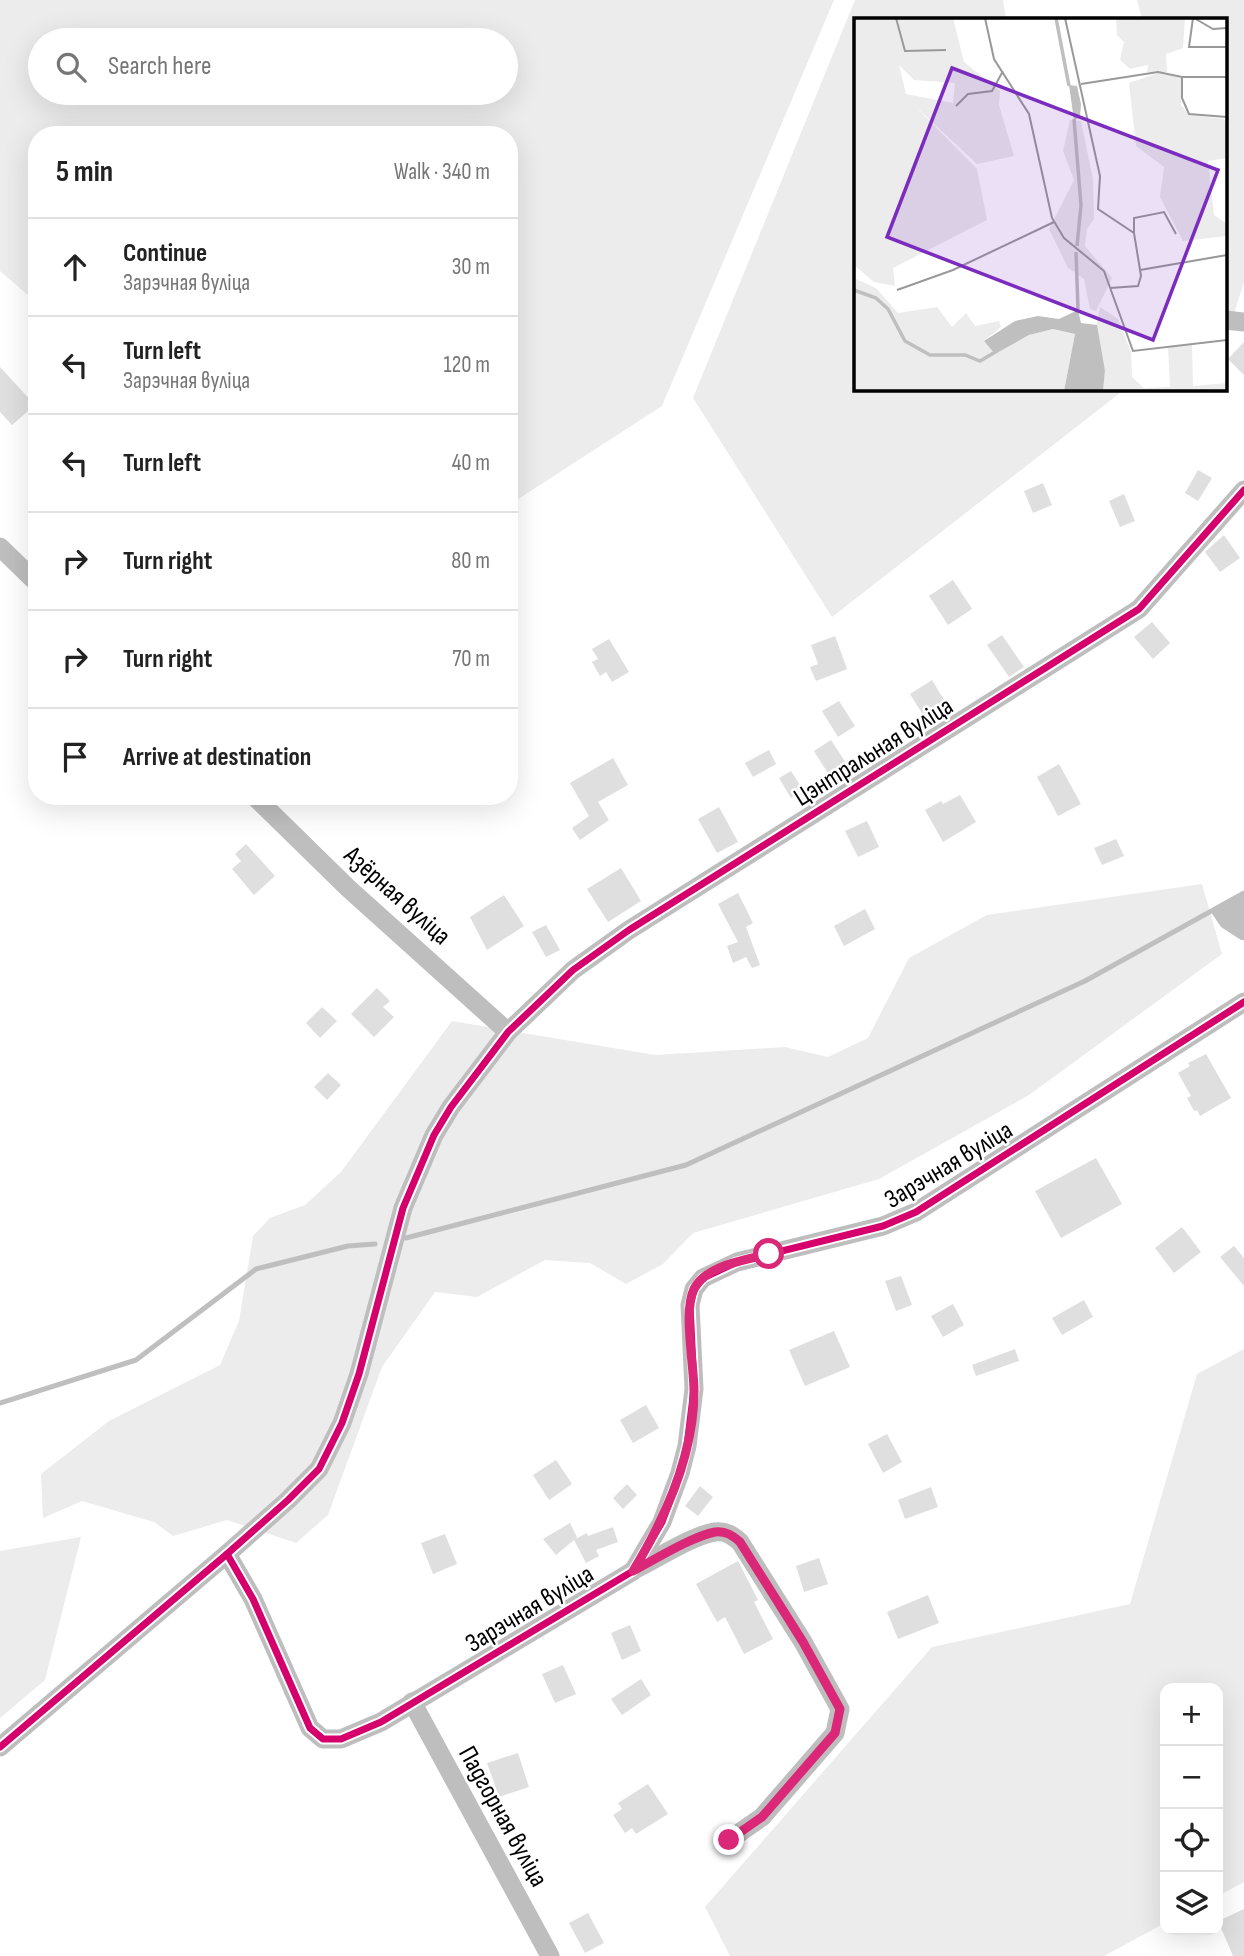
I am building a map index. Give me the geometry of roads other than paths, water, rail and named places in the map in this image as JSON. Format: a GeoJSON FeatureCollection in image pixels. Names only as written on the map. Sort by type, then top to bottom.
{"type":"FeatureCollection","features":[{"type":"Feature","properties":{"kind":"street"},"geometry":{"type":"LineString","coordinates":[[1226,320],[1244,322]]}},
{"type":"Feature","properties":{"kind":"street","name":"Цэнтральная вуліца"},"geometry":{"type":"LineString","coordinates":[[0,1747],[227,1554],[319,1469],[342,1423],[359,1374],[403,1209],[434,1135],[451,1107],[508,1031],[573,970],[629,930],[1139,609],[1244,489]]}},
{"type":"Feature","properties":{"kind":"street"},"geometry":{"type":"LineString","coordinates":[[0,548],[28,574]]}},
{"type":"Feature","properties":{"kind":"street","name":"Азёрная вуліца"},"geometry":{"type":"LineString","coordinates":[[263,805],[348,888],[508,1031]]}},
{"type":"Feature","properties":{"kind":"street","name":"Зарэчная вуліца"},"geometry":{"type":"LineString","coordinates":[[227,1554],[253,1599],[310,1728],[323,1739],[341,1739],[361,1732],[633,1571],[662,1522],[687,1446],[694,1389],[690,1305],[694,1289],[703,1278],[737,1262],[883,1226],[916,1212],[1244,1002]]}},
{"type":"Feature","properties":{"kind":"street"},"geometry":{"type":"LineString","coordinates":[[633,1571],[699,1538],[715,1532],[729,1533],[740,1542],[796,1630],[840,1709],[835,1733],[762,1817],[729,1840]]}},
{"type":"Feature","properties":{"kind":"street","name":"Падгорная вуліца"},"geometry":{"type":"LineString","coordinates":[[412,1702],[550,1956]]}},
{"type":"Feature","properties":{"kind":"waterway"},"geometry":{"type":"LineString","coordinates":[[406,1238],[686,1165],[1085,981],[1244,893]]}},
{"type":"Feature","properties":{"kind":"waterway"},"geometry":{"type":"LineString","coordinates":[[0,1403],[136,1360],[256,1269],[348,1246],[375,1244]]}}]}
